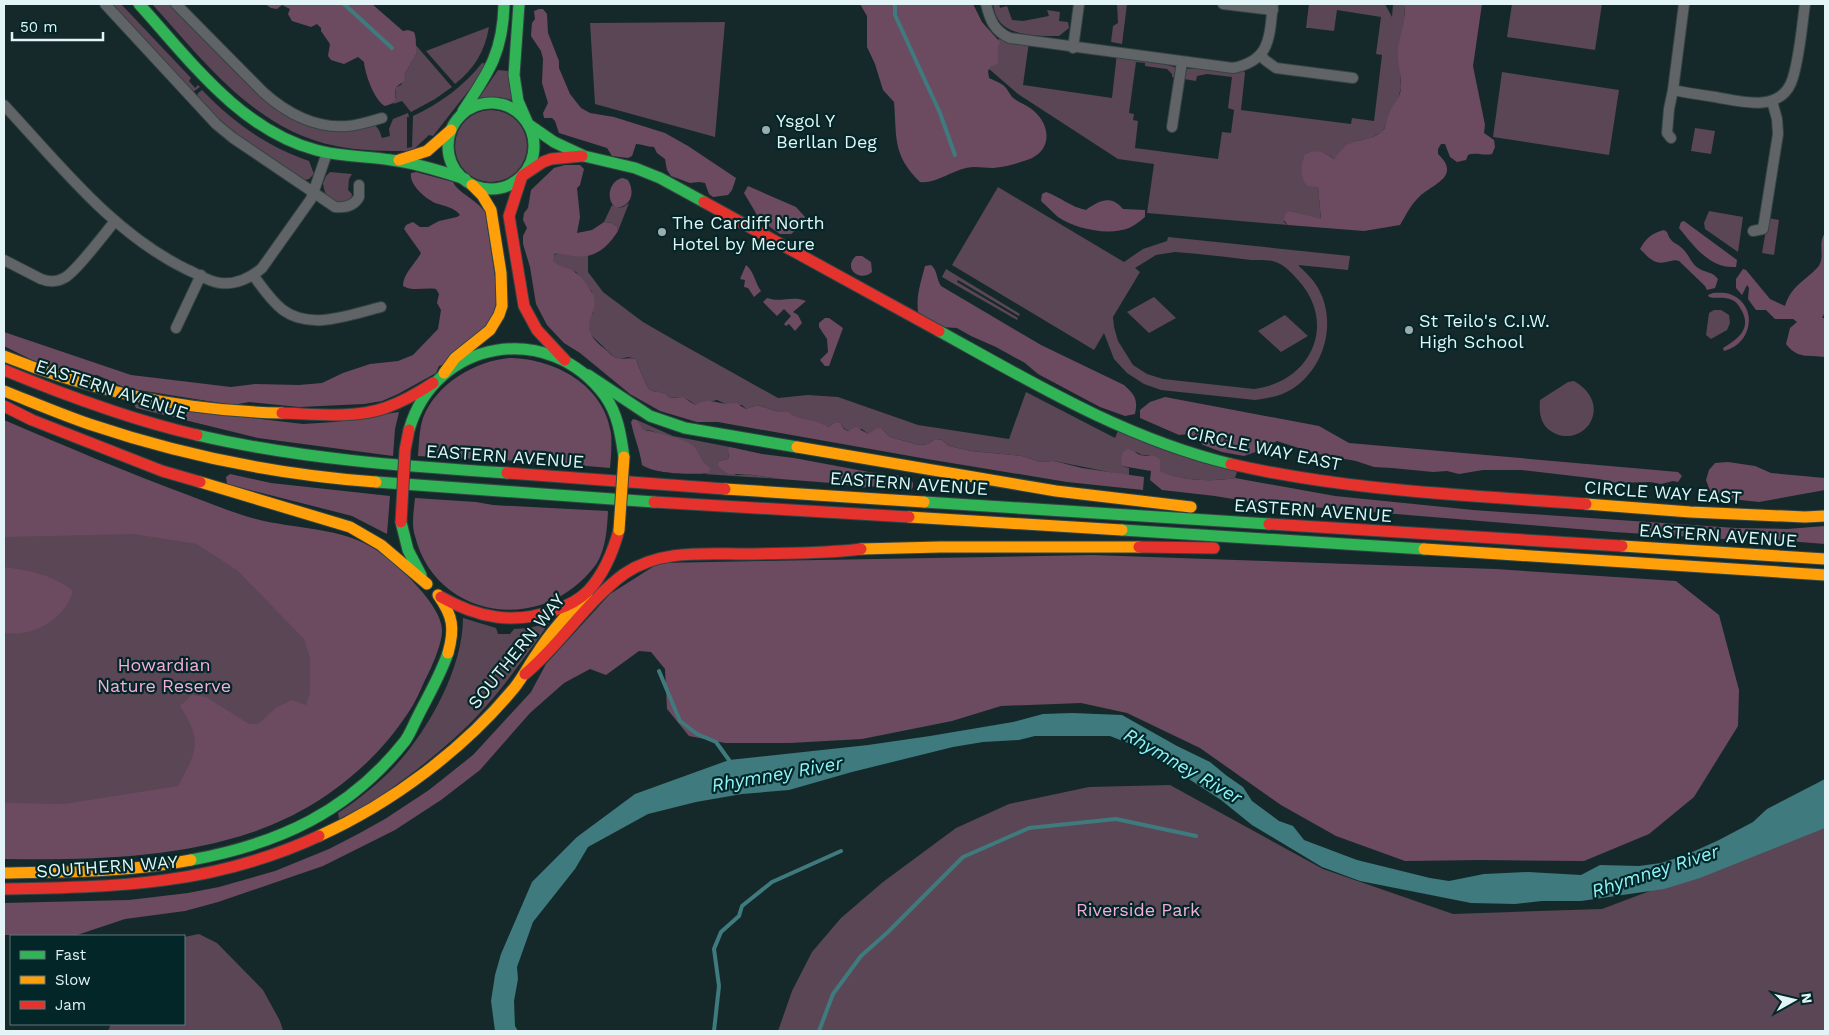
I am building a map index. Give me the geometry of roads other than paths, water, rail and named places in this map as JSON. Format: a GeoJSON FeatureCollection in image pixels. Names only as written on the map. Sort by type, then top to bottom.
{"type":"FeatureCollection","features":[{"type":"Feature","properties":{"kind":"main road"},"geometry":{"type":"LineString","coordinates":[[139,4],[217,88],[244,112],[282,138],[307,148],[327,153],[358,158],[397,160],[431,168],[484,189],[498,189],[511,184],[522,176]]}},
{"type":"Feature","properties":{"kind":"main road"},"geometry":{"type":"LineString","coordinates":[[427,584],[408,550],[401,522],[408,430],[416,409],[426,392],[455,358],[490,330],[502,306],[502,278],[491,210],[482,195],[459,175],[451,162],[448,148],[451,130],[458,117],[487,77],[498,54],[503,35],[504,4]]}},
{"type":"Feature","properties":{"kind":"main road"},"geometry":{"type":"LineString","coordinates":[[519,4],[514,75],[518,101],[533,137],[534,151],[530,164],[522,176],[509,216],[522,298],[529,316],[537,330],[566,361]]}},
{"type":"Feature","properties":{"kind":"main road"},"geometry":{"type":"LineString","coordinates":[[458,117],[474,107],[493,103],[507,106],[519,113],[528,124]]}},
{"type":"Feature","properties":{"kind":"main road","name":"CIRCLE WAY EAST"},"geometry":{"type":"LineString","coordinates":[[528,124],[554,142],[584,156],[635,168],[660,178],[1068,402],[1120,426],[1171,446],[1209,458],[1294,476],[1379,488],[1690,512],[1805,517],[1825,516]]}},
{"type":"Feature","properties":{"kind":"main road"},"geometry":{"type":"LineString","coordinates":[[397,160],[427,151],[451,130]]}},
{"type":"Feature","properties":{"kind":"main road","name":"CIRCLE WAY EAST"},"geometry":{"type":"LineString","coordinates":[[522,176],[551,159],[584,156]]}},
{"type":"Feature","properties":{"kind":"main road"},"geometry":{"type":"LineString","coordinates":[[4,356],[105,390],[181,405],[248,412],[335,414],[370,411],[397,403],[475,355],[499,349],[527,348],[566,361],[650,416],[685,428],[1056,491],[1232,512],[1318,527]]}},
{"type":"Feature","properties":{"kind":"main road","name":"EASTERN AVENUE"},"geometry":{"type":"LineString","coordinates":[[4,370],[76,399],[158,425],[225,442],[328,459],[439,469],[1825,559]]}},
{"type":"Feature","properties":{"kind":"main road"},"geometry":{"type":"LineString","coordinates":[[587,593],[607,565],[619,530],[624,457],[624,445],[617,417],[610,402],[588,375]]}},
{"type":"Feature","properties":{"kind":"main road","name":"EASTERN AVENUE"},"geometry":{"type":"LineString","coordinates":[[4,391],[89,424],[163,446],[224,461],[334,479],[558,496],[1825,575]]}},
{"type":"Feature","properties":{"kind":"main road"},"geometry":{"type":"LineString","coordinates":[[4,406],[32,420],[162,471],[350,527],[376,541],[403,561],[438,595],[475,614],[492,618],[528,619],[550,613],[587,593],[625,563],[646,553],[665,548],[696,546],[832,546],[862,549]]}},
{"type":"Feature","properties":{"kind":"main road"},"geometry":{"type":"LineString","coordinates":[[525,674],[541,662],[578,619],[627,573],[656,558],[680,554],[1093,546],[1228,549],[1318,544]]}},
{"type":"Feature","properties":{"kind":"main road","name":"SOUTHERN WAY"},"geometry":{"type":"LineString","coordinates":[[4,889],[114,886],[201,876],[242,866],[281,853],[335,831],[412,784],[475,730],[525,674],[535,656],[587,593]]}},
{"type":"Feature","properties":{"kind":"main road","name":"SOUTHERN WAY"},"geometry":{"type":"LineString","coordinates":[[4,873],[112,871],[172,865],[205,859],[270,840],[307,824],[341,803],[370,781],[404,743],[434,686],[444,663],[452,630],[450,612],[438,595]]}},
{"type":"Feature","properties":{"kind":"street"},"geometry":{"type":"LineString","coordinates":[[104,4],[225,132],[313,194],[335,207],[348,207],[354,204],[359,197],[359,185]]}},
{"type":"Feature","properties":{"kind":"street"},"geometry":{"type":"LineString","coordinates":[[176,4],[270,98],[290,113],[321,124],[335,126],[348,126],[382,118]]}},
{"type":"Feature","properties":{"kind":"street"},"geometry":{"type":"LineString","coordinates":[[986,4],[994,27],[1002,35],[1021,41],[1233,68],[1248,64],[1266,48],[1270,35],[1273,7],[1223,4]]}},
{"type":"Feature","properties":{"kind":"street"},"geometry":{"type":"LineString","coordinates":[[1073,48],[1078,4]]}},
{"type":"Feature","properties":{"kind":"street"},"geometry":{"type":"LineString","coordinates":[[1671,138],[1667,133],[1669,109],[1684,4]]}},
{"type":"Feature","properties":{"kind":"street"},"geometry":{"type":"LineString","coordinates":[[1673,90],[1752,103],[1772,101],[1779,98],[1787,90],[1795,70],[1806,4]]}},
{"type":"Feature","properties":{"kind":"street"},"geometry":{"type":"LineString","coordinates":[[1261,54],[1265,60],[1276,68],[1352,78]]}},
{"type":"Feature","properties":{"kind":"street"},"geometry":{"type":"LineString","coordinates":[[1172,127],[1182,62]]}},
{"type":"Feature","properties":{"kind":"street"},"geometry":{"type":"LineString","coordinates":[[1754,231],[1763,230],[1778,134],[1777,119],[1772,101]]}},
{"type":"Feature","properties":{"kind":"street"},"geometry":{"type":"LineString","coordinates":[[4,105],[115,221],[157,253],[201,275],[222,283],[236,282],[253,275],[267,262],[313,194],[314,186],[327,153]]}},
{"type":"Feature","properties":{"kind":"street"},"geometry":{"type":"LineString","coordinates":[[4,260],[41,279],[48,281],[60,280],[70,274],[115,221]]}},
{"type":"Feature","properties":{"kind":"street"},"geometry":{"type":"LineString","coordinates":[[176,328],[201,275]]}},
{"type":"Feature","properties":{"kind":"street"},"geometry":{"type":"LineString","coordinates":[[253,275],[276,303],[294,317],[320,320],[381,307]]}},
{"type":"Feature","properties":{"kind":"water","name":"Rhymney River"},"geometry":{"type":"Polygon","coordinates":[[[1043,714],[1122,715],[1210,762],[1243,787],[1252,801],[1279,821],[1293,826],[1304,840],[1357,860],[1449,881],[1484,874],[1528,872],[1581,875],[1600,865],[1639,866],[1661,863],[1686,855],[1719,840],[1753,822],[1767,809],[1825,779],[1825,828],[1700,878],[1664,889],[1581,901],[1542,901],[1515,904],[1471,903],[1360,881],[1322,867],[1252,825],[1221,800],[1143,749],[1110,736],[1035,736],[1019,740],[983,742],[953,747],[789,790],[742,794],[696,802],[648,814],[588,847],[575,869],[533,922],[517,967],[518,979],[514,1001],[515,1026],[518,1031],[495,1031],[491,1001],[495,975],[501,954],[532,882],[577,837],[635,794],[729,760],[868,745],[1013,722],[1043,714]]]}},
{"type":"Feature","properties":{"kind":"waterway"},"geometry":{"type":"LineString","coordinates":[[344,4],[392,48]]}},
{"type":"Feature","properties":{"kind":"waterway"},"geometry":{"type":"LineString","coordinates":[[895,4],[895,15],[940,113],[955,155]]}},
{"type":"Feature","properties":{"kind":"waterway","name":"Rhymney River"},"geometry":{"type":"LineString","coordinates":[[659,671],[680,721],[697,734],[716,742],[729,760],[729,764]]}},
{"type":"Feature","properties":{"kind":"waterway"},"geometry":{"type":"LineString","coordinates":[[819,1031],[833,994],[861,956],[888,932],[963,857],[1029,828],[1116,819],[1196,836]]}},
{"type":"Feature","properties":{"kind":"waterway"},"geometry":{"type":"LineString","coordinates":[[714,1031],[719,986],[714,949],[721,932],[739,916],[742,906],[772,882],[841,851]]}},
{"type":"Feature","properties":{"kind":"place","name":"Ysgol Y Berllan Deg"},"geometry":{"type":"Point","coordinates":[766,130]}},
{"type":"Feature","properties":{"kind":"place","name":"The Cardiff North Hotel by Mecure"},"geometry":{"type":"Point","coordinates":[662,232]}},
{"type":"Feature","properties":{"kind":"place","name":"St Teilo's C.I.W. High School"},"geometry":{"type":"Point","coordinates":[1409,330]}},
{"type":"Feature","properties":{"kind":"park label","name":"Howardian Nature Reserve"},"geometry":{"type":"Point","coordinates":[164,674]}},
{"type":"Feature","properties":{"kind":"park label","name":"Riverside Park"},"geometry":{"type":"Point","coordinates":[1138,909]}}]}
